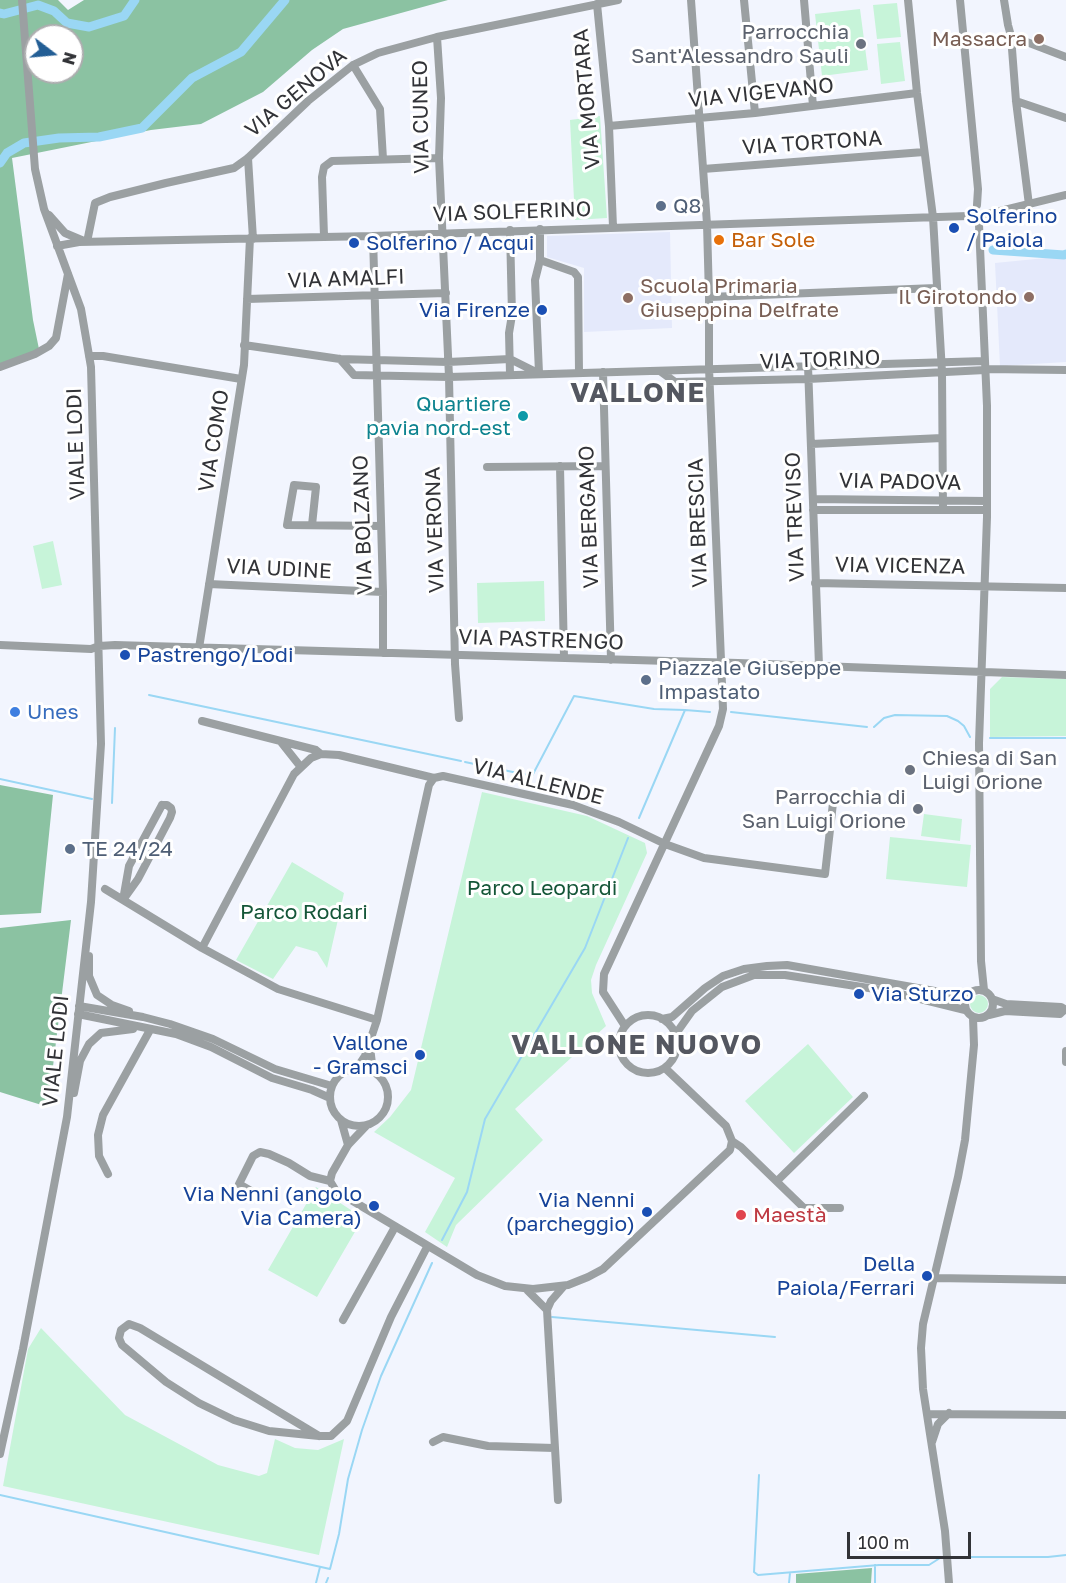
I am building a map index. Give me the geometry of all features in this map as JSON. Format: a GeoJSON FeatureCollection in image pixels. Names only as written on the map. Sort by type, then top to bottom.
{"type":"FeatureCollection","features":[{"type":"Feature","properties":{"kind":"street","name":"VIALE LODI"},"geometry":{"type":"LineString","coordinates":[[0,1454],[23,1348],[67,1117],[91,902],[101,744],[93,402],[89,356],[81,309],[44,209],[35,169],[22,0]]}},
{"type":"Feature","properties":{"kind":"street","name":"VIA GENOVA"},"geometry":{"type":"LineString","coordinates":[[87,242],[95,203],[165,183],[234,168],[248,158],[308,101],[353,65],[378,53],[437,37],[618,0]]}},
{"type":"Feature","properties":{"kind":"street","name":"VIA BRESCIA"},"geometry":{"type":"LineString","coordinates":[[625,1026],[603,992],[604,974],[719,726],[723,709],[709,368],[706,224],[691,0]]}},
{"type":"Feature","properties":{"kind":"street"},"geometry":{"type":"LineString","coordinates":[[744,0],[755,113]]}},
{"type":"Feature","properties":{"kind":"street"},"geometry":{"type":"LineString","coordinates":[[804,0],[813,106]]}},
{"type":"Feature","properties":{"kind":"street"},"geometry":{"type":"LineString","coordinates":[[908,0],[933,217],[942,372],[943,510]]}},
{"type":"Feature","properties":{"kind":"street"},"geometry":{"type":"LineString","coordinates":[[960,0],[978,189],[977,205]]}},
{"type":"Feature","properties":{"kind":"street"},"geometry":{"type":"LineString","coordinates":[[1004,0],[1011,36],[1016,101],[1029,205]]}},
{"type":"Feature","properties":{"kind":"street","name":"VIA MORTARA"},"geometry":{"type":"LineString","coordinates":[[597,4],[609,126],[613,226]]}},
{"type":"Feature","properties":{"kind":"street"},"geometry":{"type":"LineString","coordinates":[[1011,36],[1066,57]]}},
{"type":"Feature","properties":{"kind":"street","name":"VIA CUNEO"},"geometry":{"type":"LineString","coordinates":[[437,37],[441,98],[440,158],[443,233]]}},
{"type":"Feature","properties":{"kind":"street"},"geometry":{"type":"LineString","coordinates":[[353,65],[380,109],[383,159]]}},
{"type":"Feature","properties":{"kind":"street","name":"VIA VIGEVANO"},"geometry":{"type":"LineString","coordinates":[[609,126],[755,113],[917,93]]}},
{"type":"Feature","properties":{"kind":"street"},"geometry":{"type":"LineString","coordinates":[[1016,101],[1066,118]]}},
{"type":"Feature","properties":{"kind":"street","name":"VIA TORTONA"},"geometry":{"type":"LineString","coordinates":[[703,169],[924,152]]}},
{"type":"Feature","properties":{"kind":"street","name":"VIA COMO"},"geometry":{"type":"LineString","coordinates":[[199,648],[241,379],[251,238],[248,158]]}},
{"type":"Feature","properties":{"kind":"street"},"geometry":{"type":"LineString","coordinates":[[324,236],[322,177],[324,167],[332,161],[440,158]]}},
{"type":"Feature","properties":{"kind":"street"},"geometry":{"type":"LineString","coordinates":[[987,214],[1066,195]]}},
{"type":"Feature","properties":{"kind":"street"},"geometry":{"type":"LineString","coordinates":[[977,205],[984,207],[987,214],[986,221],[979,225],[971,222],[968,216],[970,208],[977,205]]}},
{"type":"Feature","properties":{"kind":"street"},"geometry":{"type":"LineString","coordinates":[[44,209],[65,233],[87,242]]}},
{"type":"Feature","properties":{"kind":"street","name":"VIA SOLFERINO"},"geometry":{"type":"LineString","coordinates":[[57,246],[87,242],[372,236],[613,226],[968,216]]}},
{"type":"Feature","properties":{"kind":"street"},"geometry":{"type":"LineString","coordinates":[[973,1018],[1005,1011],[1060,1014],[1065,1010],[1061,1007],[1006,1005],[992,999],[984,990],[981,962],[979,743],[987,506],[987,406],[979,225]]}},
{"type":"Feature","properties":{"kind":"street"},"geometry":{"type":"LineString","coordinates":[[539,373],[535,279],[540,260],[540,229]]}},
{"type":"Feature","properties":{"kind":"street"},"geometry":{"type":"LineString","coordinates":[[510,230],[512,315],[509,333],[510,374]]}},
{"type":"Feature","properties":{"kind":"street","name":"VIA VERONA"},"geometry":{"type":"LineString","coordinates":[[443,233],[459,718]]}},
{"type":"Feature","properties":{"kind":"street","name":"VIA BOLZANO"},"geometry":{"type":"LineString","coordinates":[[372,236],[383,592],[382,653]]}},
{"type":"Feature","properties":{"kind":"street"},"geometry":{"type":"LineString","coordinates":[[540,260],[574,272],[578,277],[579,372]]}},
{"type":"Feature","properties":{"kind":"street"},"geometry":{"type":"LineString","coordinates":[[0,367],[35,354],[49,346],[56,338],[68,273]]}},
{"type":"Feature","properties":{"kind":"street"},"geometry":{"type":"LineString","coordinates":[[709,297],[936,288]]}},
{"type":"Feature","properties":{"kind":"street","name":"VIA AMALFI"},"geometry":{"type":"LineString","coordinates":[[247,299],[446,293]]}},
{"type":"Feature","properties":{"kind":"street","name":"VIA TORINO"},"geometry":{"type":"LineString","coordinates":[[244,345],[340,359],[448,362],[510,359],[539,373]]}},
{"type":"Feature","properties":{"kind":"street"},"geometry":{"type":"LineString","coordinates":[[89,356],[103,356],[241,379]]}},
{"type":"Feature","properties":{"kind":"street","name":"VIA TORINO"},"geometry":{"type":"LineString","coordinates":[[340,359],[354,375],[376,377],[449,377],[940,362],[985,367]]}},
{"type":"Feature","properties":{"kind":"street","name":"VIA TREVISO"},"geometry":{"type":"LineString","coordinates":[[808,366],[819,666]]}},
{"type":"Feature","properties":{"kind":"street"},"geometry":{"type":"LineString","coordinates":[[985,367],[1066,370]]}},
{"type":"Feature","properties":{"kind":"street","name":"VIA TORINO"},"geometry":{"type":"LineString","coordinates":[[660,371],[675,382],[808,379],[942,372],[985,367]]}},
{"type":"Feature","properties":{"kind":"street","name":"VIA BERGAMO"},"geometry":{"type":"LineString","coordinates":[[603,372],[612,660]]}},
{"type":"Feature","properties":{"kind":"street"},"geometry":{"type":"LineString","coordinates":[[811,444],[942,438]]}},
{"type":"Feature","properties":{"kind":"street"},"geometry":{"type":"LineString","coordinates":[[560,466],[564,658]]}},
{"type":"Feature","properties":{"kind":"street"},"geometry":{"type":"LineString","coordinates":[[487,467],[605,466]]}},
{"type":"Feature","properties":{"kind":"street"},"geometry":{"type":"LineString","coordinates":[[312,525],[316,487],[294,485],[287,525],[381,526]]}},
{"type":"Feature","properties":{"kind":"street","name":"VIA PADOVA"},"geometry":{"type":"LineString","coordinates":[[813,499],[943,500],[987,506]]}},
{"type":"Feature","properties":{"kind":"street","name":"VIA PADOVA"},"geometry":{"type":"LineString","coordinates":[[813,510],[943,510],[987,506]]}},
{"type":"Feature","properties":{"kind":"street","name":"VIA VICENZA"},"geometry":{"type":"LineString","coordinates":[[815,583],[1066,588]]}},
{"type":"Feature","properties":{"kind":"street","name":"VIA UDINE"},"geometry":{"type":"LineString","coordinates":[[209,584],[383,592]]}},
{"type":"Feature","properties":{"kind":"street"},"geometry":{"type":"LineString","coordinates":[[0,645],[92,649],[99,646]]}},
{"type":"Feature","properties":{"kind":"street","name":"VIA PASTRENGO"},"geometry":{"type":"LineString","coordinates":[[99,646],[564,658],[1066,675]]}},
{"type":"Feature","properties":{"kind":"street","name":"VIA ALLENDE"},"geometry":{"type":"LineString","coordinates":[[202,721],[315,750],[321,754],[339,755],[434,778],[443,776],[573,805],[704,858],[825,874],[833,803]]}},
{"type":"Feature","properties":{"kind":"street"},"geometry":{"type":"LineString","coordinates":[[281,742],[300,766]]}},
{"type":"Feature","properties":{"kind":"street"},"geometry":{"type":"LineString","coordinates":[[202,948],[280,798],[300,766],[321,754]]}},
{"type":"Feature","properties":{"kind":"street"},"geometry":{"type":"LineString","coordinates":[[357,1068],[365,1056],[377,1020],[426,796],[434,778]]}},
{"type":"Feature","properties":{"kind":"street"},"geometry":{"type":"LineString","coordinates":[[162,805],[167,805],[172,812],[170,818],[138,879],[123,900],[129,866],[162,805]]}},
{"type":"Feature","properties":{"kind":"street"},"geometry":{"type":"LineString","coordinates":[[105,889],[202,948],[278,989],[377,1020]]}},
{"type":"Feature","properties":{"kind":"street"},"geometry":{"type":"LineString","coordinates":[[91,902],[89,976],[97,995],[112,1005],[143,1017],[213,1039],[275,1069],[332,1086]]}},
{"type":"Feature","properties":{"kind":"street"},"geometry":{"type":"LineString","coordinates":[[965,1010],[964,1004],[981,962]]}},
{"type":"Feature","properties":{"kind":"street"},"geometry":{"type":"LineString","coordinates":[[662,1019],[672,1017],[705,987],[723,976],[744,969],[767,966],[787,966],[946,993],[984,990]]}},
{"type":"Feature","properties":{"kind":"street"},"geometry":{"type":"LineString","coordinates":[[675,1035],[692,1011],[722,987],[754,975],[785,975],[888,991],[965,1010],[973,1018],[974,1045],[960,1168],[923,1324],[921,1348],[922,1379],[945,1531],[949,1583]]}},
{"type":"Feature","properties":{"kind":"street"},"geometry":{"type":"LineString","coordinates":[[974,1045],[986,1016],[992,1009],[992,999]]}},
{"type":"Feature","properties":{"kind":"street"},"geometry":{"type":"LineString","coordinates":[[78,1010],[143,1017]]}},
{"type":"Feature","properties":{"kind":"street"},"geometry":{"type":"LineString","coordinates":[[78,1010],[140,1028],[176,1034],[194,1040],[272,1078],[330,1098]]}},
{"type":"Feature","properties":{"kind":"street"},"geometry":{"type":"LineString","coordinates":[[652,1015],[662,1019],[670,1025],[675,1035],[676,1053],[665,1068],[656,1072],[636,1071],[627,1065],[621,1056],[620,1036],[625,1026],[632,1019],[642,1016],[652,1015]]}},
{"type":"Feature","properties":{"kind":"street"},"geometry":{"type":"LineString","coordinates":[[67,1117],[77,1083],[80,1061],[89,1044],[101,1033],[140,1028]]}},
{"type":"Feature","properties":{"kind":"street"},"geometry":{"type":"LineString","coordinates":[[108,1174],[99,1156],[98,1135],[103,1115],[150,1030]]}},
{"type":"Feature","properties":{"kind":"street"},"geometry":{"type":"LineString","coordinates":[[370,1040],[373,1072]]}},
{"type":"Feature","properties":{"kind":"street"},"geometry":{"type":"LineString","coordinates":[[1066,1052],[1066,1062]]}},
{"type":"Feature","properties":{"kind":"street"},"geometry":{"type":"LineString","coordinates":[[348,1145],[341,1120],[332,1108],[330,1098],[332,1086],[342,1073],[357,1068],[373,1072],[386,1086],[387,1098],[383,1112],[348,1145],[332,1173],[330,1181],[336,1191],[393,1230],[477,1275],[505,1286],[526,1289],[564,1286],[603,1269],[730,1150],[732,1141],[726,1126],[665,1068]]}},
{"type":"Feature","properties":{"kind":"street"},"geometry":{"type":"LineString","coordinates":[[777,1181],[864,1096]]}},
{"type":"Feature","properties":{"kind":"street"},"geometry":{"type":"LineString","coordinates":[[341,1120],[353,1125],[367,1125]]}},
{"type":"Feature","properties":{"kind":"street"},"geometry":{"type":"LineString","coordinates":[[732,1141],[804,1208],[840,1208]]}},
{"type":"Feature","properties":{"kind":"street"},"geometry":{"type":"LineString","coordinates":[[251,1191],[239,1184],[253,1156],[260,1152],[279,1158],[310,1176],[330,1181]]}},
{"type":"Feature","properties":{"kind":"street"},"geometry":{"type":"LineString","coordinates":[[343,1320],[393,1230]]}},
{"type":"Feature","properties":{"kind":"street"},"geometry":{"type":"LineString","coordinates":[[319,1436],[140,1328],[129,1324],[121,1330],[119,1338],[122,1345],[166,1382],[199,1403],[234,1420],[275,1431],[319,1436],[331,1436],[346,1421],[390,1317],[427,1247]]}},
{"type":"Feature","properties":{"kind":"street"},"geometry":{"type":"LineString","coordinates":[[934,1278],[1066,1280]]}},
{"type":"Feature","properties":{"kind":"street"},"geometry":{"type":"LineString","coordinates":[[558,1500],[547,1310],[564,1286]]}},
{"type":"Feature","properties":{"kind":"street"},"geometry":{"type":"LineString","coordinates":[[526,1289],[547,1310]]}},
{"type":"Feature","properties":{"kind":"street"},"geometry":{"type":"LineString","coordinates":[[931,1446],[938,1424],[949,1413]]}},
{"type":"Feature","properties":{"kind":"street"},"geometry":{"type":"LineString","coordinates":[[275,1431],[283,1428],[286,1422],[285,1414]]}},
{"type":"Feature","properties":{"kind":"street"},"geometry":{"type":"LineString","coordinates":[[927,1414],[1066,1415]]}},
{"type":"Feature","properties":{"kind":"street"},"geometry":{"type":"LineString","coordinates":[[433,1442],[443,1437],[488,1446],[554,1448]]}},
{"type":"Feature","properties":{"kind":"shaded area","name":"Scuola Primaria Giuseppina Delfrate"},"geometry":{"type":"Polygon","coordinates":[[[670,232],[672,328],[584,332],[584,268],[547,257],[547,236],[670,232]]]}},
{"type":"Feature","properties":{"kind":"shaded area"},"geometry":{"type":"Polygon","coordinates":[[[1066,256],[1066,362],[1000,366],[995,263],[1066,256]]]}},
{"type":"Feature","properties":{"kind":"green space"},"geometry":{"type":"Polygon","coordinates":[[[0,0],[58,0],[68,10],[84,0],[448,0],[343,29],[312,50],[263,92],[201,124],[151,130],[12,158],[33,320],[39,349],[0,365],[0,0]]]}},
{"type":"Feature","properties":{"kind":"green space"},"geometry":{"type":"Polygon","coordinates":[[[897,3],[901,37],[877,39],[873,5],[897,3]]]}},
{"type":"Feature","properties":{"kind":"green space"},"geometry":{"type":"Polygon","coordinates":[[[860,9],[868,70],[822,76],[815,14],[860,9]]]}},
{"type":"Feature","properties":{"kind":"green space"},"geometry":{"type":"Polygon","coordinates":[[[900,42],[905,81],[881,84],[877,44],[900,42]]]}},
{"type":"Feature","properties":{"kind":"green space"},"geometry":{"type":"Polygon","coordinates":[[[600,116],[607,218],[575,220],[570,120],[600,116]]]}},
{"type":"Feature","properties":{"kind":"green space"},"geometry":{"type":"Polygon","coordinates":[[[53,541],[62,585],[42,589],[33,546],[53,541]]]}},
{"type":"Feature","properties":{"kind":"green space"},"geometry":{"type":"Polygon","coordinates":[[[544,581],[545,621],[478,623],[477,583],[544,581]]]}},
{"type":"Feature","properties":{"kind":"green space"},"geometry":{"type":"Polygon","coordinates":[[[1002,677],[1066,679],[1066,736],[990,737],[990,689],[1002,677]]]}},
{"type":"Feature","properties":{"kind":"green space"},"geometry":{"type":"Polygon","coordinates":[[[0,785],[53,795],[41,913],[0,915],[0,785]]]}},
{"type":"Feature","properties":{"kind":"green space","name":"Parco Leopardi"},"geometry":{"type":"Polygon","coordinates":[[[482,792],[587,816],[645,843],[647,853],[591,980],[592,993],[606,1026],[515,1109],[543,1140],[456,1225],[447,1247],[425,1232],[455,1178],[374,1132],[390,1117],[411,1090],[482,792]]]}},
{"type":"Feature","properties":{"kind":"green space"},"geometry":{"type":"Polygon","coordinates":[[[924,814],[962,819],[960,841],[921,836],[924,814]]]}},
{"type":"Feature","properties":{"kind":"green space"},"geometry":{"type":"Polygon","coordinates":[[[890,837],[971,845],[967,887],[886,879],[890,837]]]}},
{"type":"Feature","properties":{"kind":"green space","name":"Parco Rodari"},"geometry":{"type":"Polygon","coordinates":[[[292,862],[344,893],[327,968],[317,952],[296,946],[273,979],[236,960],[292,862]]]}},
{"type":"Feature","properties":{"kind":"green space"},"geometry":{"type":"Polygon","coordinates":[[[71,920],[48,1107],[0,1092],[0,928],[71,920]]]}},
{"type":"Feature","properties":{"kind":"green space"},"geometry":{"type":"Polygon","coordinates":[[[979,995],[985,998],[988,1004],[985,1010],[979,1013],[973,1010],[970,1004],[973,998],[979,995]]]}},
{"type":"Feature","properties":{"kind":"green space"},"geometry":{"type":"Polygon","coordinates":[[[808,1044],[853,1097],[794,1153],[745,1101],[808,1044]]]}},
{"type":"Feature","properties":{"kind":"green space"},"geometry":{"type":"Polygon","coordinates":[[[316,1187],[363,1218],[317,1297],[268,1270],[316,1187]]]}},
{"type":"Feature","properties":{"kind":"green space"},"geometry":{"type":"Polygon","coordinates":[[[41,1328],[125,1415],[218,1465],[259,1476],[267,1473],[275,1439],[295,1448],[318,1450],[344,1439],[319,1555],[3,1486],[28,1349],[41,1328]]]}},
{"type":"Feature","properties":{"kind":"green space"},"geometry":{"type":"Polygon","coordinates":[[[872,1568],[871,1583],[796,1583],[796,1574],[872,1568]]]}},
{"type":"Feature","properties":{"kind":"waterway"},"geometry":{"type":"LineString","coordinates":[[0,13],[4,14],[38,5],[54,11],[67,23],[89,27],[124,16],[135,0]]}},
{"type":"Feature","properties":{"kind":"waterway"},"geometry":{"type":"LineString","coordinates":[[0,163],[7,153],[24,143],[59,138],[99,137],[142,128],[192,78],[241,52],[285,0]]}},
{"type":"Feature","properties":{"kind":"waterway"},"geometry":{"type":"LineString","coordinates":[[993,250],[1066,254]]}},
{"type":"Feature","properties":{"kind":"waterway"},"geometry":{"type":"LineString","coordinates":[[149,695],[461,761]]}},
{"type":"Feature","properties":{"kind":"waterway"},"geometry":{"type":"LineString","coordinates":[[465,762],[532,776],[574,696],[654,709],[685,710]]}},
{"type":"Feature","properties":{"kind":"waterway"},"geometry":{"type":"LineString","coordinates":[[639,818],[685,710],[710,712]]}},
{"type":"Feature","properties":{"kind":"waterway"},"geometry":{"type":"LineString","coordinates":[[731,712],[867,727]]}},
{"type":"Feature","properties":{"kind":"waterway"},"geometry":{"type":"LineString","coordinates":[[874,727],[884,718],[895,715],[947,716],[964,726],[970,737]]}},
{"type":"Feature","properties":{"kind":"waterway"},"geometry":{"type":"LineString","coordinates":[[112,803],[115,728]]}},
{"type":"Feature","properties":{"kind":"waterway"},"geometry":{"type":"LineString","coordinates":[[990,738],[1066,738]]}},
{"type":"Feature","properties":{"kind":"waterway"},"geometry":{"type":"LineString","coordinates":[[0,779],[92,799]]}},
{"type":"Feature","properties":{"kind":"waterway"},"geometry":{"type":"LineString","coordinates":[[442,1240],[467,1192],[485,1119],[585,948],[628,838]]}},
{"type":"Feature","properties":{"kind":"waterway"},"geometry":{"type":"LineString","coordinates":[[0,1495],[330,1569],[339,1534],[348,1479],[362,1430],[381,1376],[432,1263]]}},
{"type":"Feature","properties":{"kind":"waterway"},"geometry":{"type":"LineString","coordinates":[[552,1317],[775,1337]]}},
{"type":"Feature","properties":{"kind":"waterway"},"geometry":{"type":"LineString","coordinates":[[759,1475],[754,1572],[758,1575],[879,1565],[929,1565],[940,1558]]}},
{"type":"Feature","properties":{"kind":"waterway"},"geometry":{"type":"LineString","coordinates":[[952,1557],[1066,1555]]}},
{"type":"Feature","properties":{"kind":"waterway"},"geometry":{"type":"LineString","coordinates":[[875,1565],[875,1583]]}},
{"type":"Feature","properties":{"kind":"waterway"},"geometry":{"type":"LineString","coordinates":[[316,1583],[320,1567]]}},
{"type":"Feature","properties":{"kind":"waterway"},"geometry":{"type":"LineString","coordinates":[[789,1583],[790,1573]]}},
{"type":"Feature","properties":{"kind":"waterway"},"geometry":{"type":"LineString","coordinates":[[326,1583],[328,1578]]}},
{"type":"Feature","properties":{"kind":"place","name":"Massacra"},"geometry":{"type":"Point","coordinates":[1039,39]}},
{"type":"Feature","properties":{"kind":"place","name":"Parrocchia Sant'Alessandro Sauli"},"geometry":{"type":"Point","coordinates":[861,44]}},
{"type":"Feature","properties":{"kind":"place","name":"Q8"},"geometry":{"type":"Point","coordinates":[661,206]}},
{"type":"Feature","properties":{"kind":"place","name":"Solferino / Paiola"},"geometry":{"type":"Point","coordinates":[954,228]}},
{"type":"Feature","properties":{"kind":"place","name":"Bar Sole"},"geometry":{"type":"Point","coordinates":[719,240]}},
{"type":"Feature","properties":{"kind":"place","name":"Solferino / Acqui"},"geometry":{"type":"Point","coordinates":[354,243]}},
{"type":"Feature","properties":{"kind":"place","name":"Il Girotondo"},"geometry":{"type":"Point","coordinates":[1029,297]}},
{"type":"Feature","properties":{"kind":"place","name":"Scuola Primaria Giuseppina Delfrate"},"geometry":{"type":"Point","coordinates":[628,298]}},
{"type":"Feature","properties":{"kind":"place","name":"Via Firenze"},"geometry":{"type":"Point","coordinates":[542,310]}},
{"type":"Feature","properties":{"kind":"place","name":"Quartiere pavia nord-est"},"geometry":{"type":"Point","coordinates":[523,416]}},
{"type":"Feature","properties":{"kind":"place","name":"Pastrengo/Lodi"},"geometry":{"type":"Point","coordinates":[125,655]}},
{"type":"Feature","properties":{"kind":"place","name":"Piazzale Giuseppe Impastato"},"geometry":{"type":"Point","coordinates":[646,680]}},
{"type":"Feature","properties":{"kind":"place","name":"Unes"},"geometry":{"type":"Point","coordinates":[15,712]}},
{"type":"Feature","properties":{"kind":"place","name":"Chiesa di San Luigi Orione"},"geometry":{"type":"Point","coordinates":[910,770]}},
{"type":"Feature","properties":{"kind":"place","name":"Parrocchia di San Luigi Orione"},"geometry":{"type":"Point","coordinates":[918,809]}},
{"type":"Feature","properties":{"kind":"place","name":"TE 24/24"},"geometry":{"type":"Point","coordinates":[70,849]}},
{"type":"Feature","properties":{"kind":"place","name":"Via Sturzo"},"geometry":{"type":"Point","coordinates":[859,994]}},
{"type":"Feature","properties":{"kind":"place","name":"Vallone - Gramsci"},"geometry":{"type":"Point","coordinates":[420,1055]}},
{"type":"Feature","properties":{"kind":"place","name":"Via Nenni (angolo Via Camera)"},"geometry":{"type":"Point","coordinates":[374,1206]}},
{"type":"Feature","properties":{"kind":"place","name":"Via Nenni (parcheggio)"},"geometry":{"type":"Point","coordinates":[647,1212]}},
{"type":"Feature","properties":{"kind":"place","name":"Maestà"},"geometry":{"type":"Point","coordinates":[741,1215]}},
{"type":"Feature","properties":{"kind":"place","name":"Della Paiola/Ferrari"},"geometry":{"type":"Point","coordinates":[927,1276]}},
{"type":"Feature","properties":{"kind":"district","name":"VALLONE"},"geometry":{"type":"Point","coordinates":[638,393]}},
{"type":"Feature","properties":{"kind":"district","name":"VALLONE NUOVO"},"geometry":{"type":"Point","coordinates":[637,1045]}}]}
